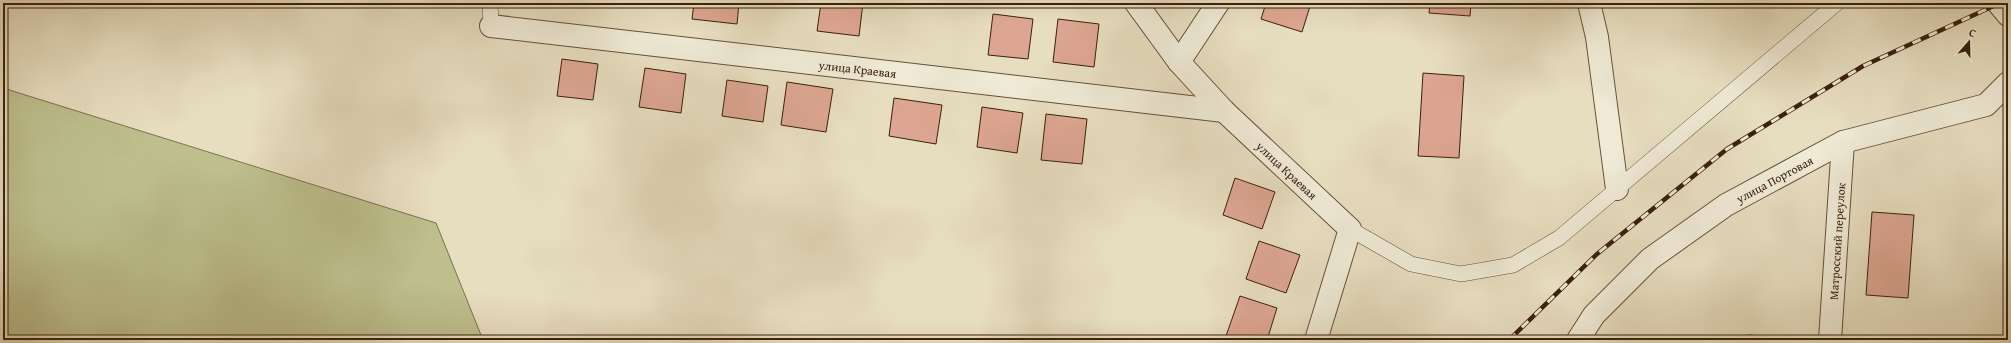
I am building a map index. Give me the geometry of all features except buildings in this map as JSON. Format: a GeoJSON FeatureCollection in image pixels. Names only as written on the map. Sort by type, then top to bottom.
{"type":"FeatureCollection","features":[{"type":"Feature","properties":{"kind":"street","name":"улица Краевая"},"geometry":{"type":"LineString","coordinates":[[1136,3],[1179,62],[1224,111],[1350,229]]}},
{"type":"Feature","properties":{"kind":"street"},"geometry":{"type":"LineString","coordinates":[[1179,62],[1218,3]]}},
{"type":"Feature","properties":{"kind":"street"},"geometry":{"type":"LineString","coordinates":[[1588,3],[1598,37],[1617,189]]}},
{"type":"Feature","properties":{"kind":"street"},"geometry":{"type":"LineString","coordinates":[[1998,3],[2008,15]]}},
{"type":"Feature","properties":{"kind":"street","name":"улица Краевая"},"geometry":{"type":"LineString","coordinates":[[491,26],[1224,111]]}},
{"type":"Feature","properties":{"kind":"street","name":"улица Портовая"},"geometry":{"type":"LineString","coordinates":[[1578,340],[1594,315],[1650,259],[1726,204],[1843,142],[1986,105],[2008,83]]}},
{"type":"Feature","properties":{"kind":"street","name":"Матросский переулок"},"geometry":{"type":"LineString","coordinates":[[1830,340],[1843,142]]}},
{"type":"Feature","properties":{"kind":"street"},"geometry":{"type":"LineString","coordinates":[[1316,340],[1350,229]]}},
{"type":"Feature","properties":{"kind":"lane"},"geometry":{"type":"LineString","coordinates":[[490,3],[491,26]]}},
{"type":"Feature","properties":{"kind":"lane"},"geometry":{"type":"LineString","coordinates":[[1350,229],[1411,264],[1461,274],[1513,265],[1559,238],[1837,3]]}},
{"type":"Feature","properties":{"kind":"green space"},"geometry":{"type":"Polygon","coordinates":[[[3,88],[436,223],[483,340],[3,340],[3,88]]]}},
{"type":"Feature","properties":{"kind":"railway"},"geometry":{"type":"LineString","coordinates":[[1509,340],[1597,254],[1727,149],[1863,66],[2000,3]]}}]}
